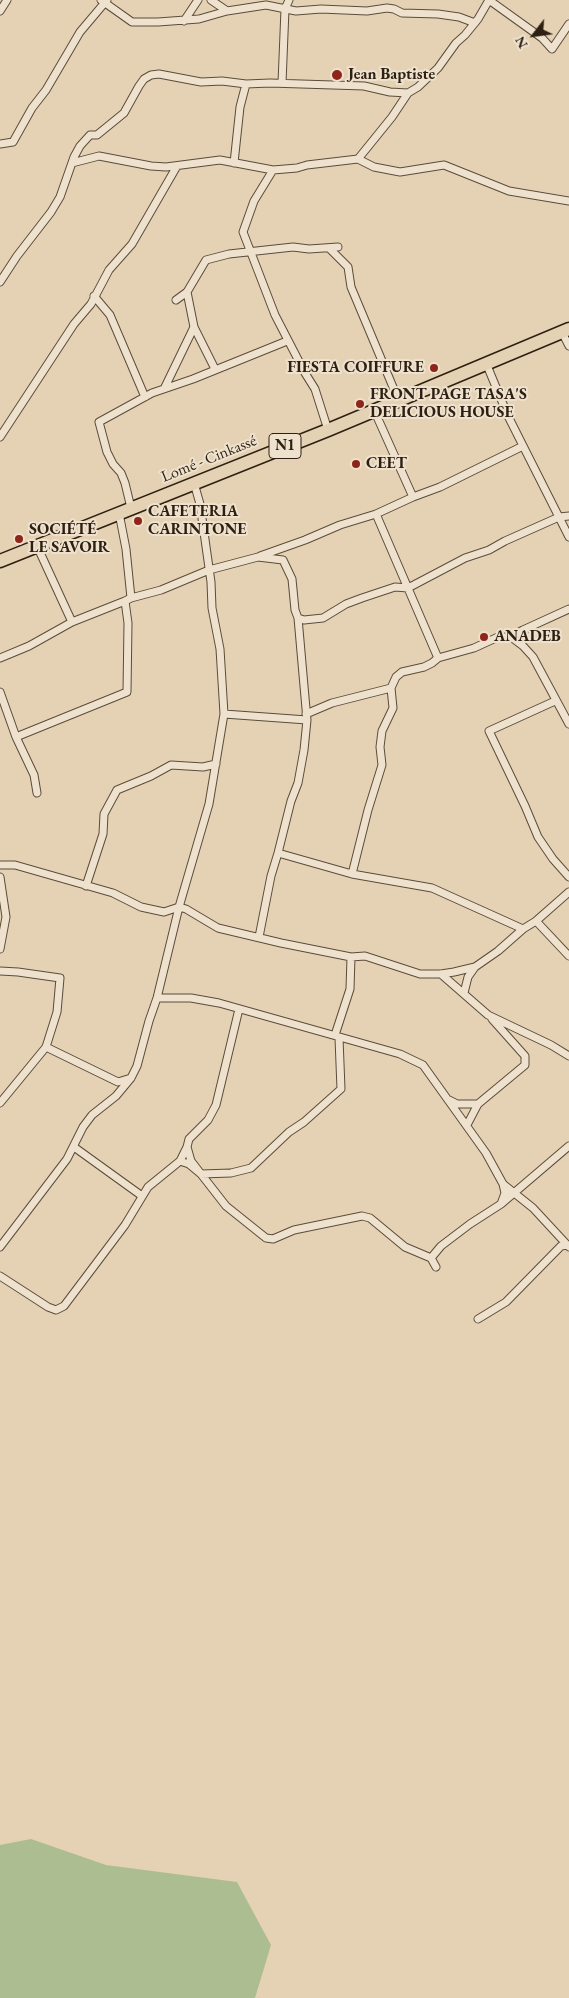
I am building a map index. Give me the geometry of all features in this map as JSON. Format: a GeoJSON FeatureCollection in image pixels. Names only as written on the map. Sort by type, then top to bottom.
{"type":"FeatureCollection","features":[{"type":"Feature","properties":{"kind":"highway","name":"Lomé - Cinkassé"},"geometry":{"type":"LineString","coordinates":[[0,561],[328,430],[398,399],[565,331]]}},
{"type":"Feature","properties":{"kind":"street"},"geometry":{"type":"LineString","coordinates":[[0,11],[7,0]]}},
{"type":"Feature","properties":{"kind":"street"},"geometry":{"type":"LineString","coordinates":[[184,22],[198,0]]}},
{"type":"Feature","properties":{"kind":"street"},"geometry":{"type":"LineString","coordinates":[[211,0],[227,11]]}},
{"type":"Feature","properties":{"kind":"street"},"geometry":{"type":"LineString","coordinates":[[282,83],[285,10],[289,0]]}},
{"type":"Feature","properties":{"kind":"street"},"geometry":{"type":"LineString","coordinates":[[387,8],[392,0]]}},
{"type":"Feature","properties":{"kind":"street"},"geometry":{"type":"LineString","coordinates":[[358,160],[392,117],[408,93],[418,87],[438,68],[456,43],[465,36],[489,0],[542,38],[552,49],[569,24]]}},
{"type":"Feature","properties":{"kind":"street"},"geometry":{"type":"LineString","coordinates":[[0,144],[13,142],[80,32],[104,1],[132,22],[184,22],[227,11],[266,4],[285,10],[367,11],[387,8],[394,9],[402,14],[438,14],[459,17],[474,23]]}},
{"type":"Feature","properties":{"kind":"street"},"geometry":{"type":"LineString","coordinates":[[0,282],[17,256],[51,212],[60,196],[80,146],[90,135],[97,135],[124,113],[139,86],[144,79],[151,75],[159,74],[201,82],[222,80],[246,84],[282,83],[364,86],[390,92],[408,93]]}},
{"type":"Feature","properties":{"kind":"street"},"geometry":{"type":"LineString","coordinates":[[234,162],[240,107],[246,84]]}},
{"type":"Feature","properties":{"kind":"street"},"geometry":{"type":"LineString","coordinates":[[72,163],[99,156],[151,166],[178,166],[220,160],[273,170],[296,168],[307,164],[358,160],[374,167],[400,172],[444,165],[509,191],[569,201]]}},
{"type":"Feature","properties":{"kind":"street"},"geometry":{"type":"LineString","coordinates":[[0,436],[74,324],[91,304],[109,270],[132,244],[178,166]]}},
{"type":"Feature","properties":{"kind":"street"},"geometry":{"type":"LineString","coordinates":[[273,170],[254,201],[243,232],[275,315],[287,341],[315,389],[328,430]]}},
{"type":"Feature","properties":{"kind":"street"},"geometry":{"type":"LineString","coordinates":[[176,300],[187,292],[206,260],[229,254],[293,247],[338,247]]}},
{"type":"Feature","properties":{"kind":"street"},"geometry":{"type":"LineString","coordinates":[[328,248],[348,268],[351,287],[398,399]]}},
{"type":"Feature","properties":{"kind":"street"},"geometry":{"type":"LineString","coordinates":[[187,292],[194,327],[215,369]]}},
{"type":"Feature","properties":{"kind":"street"},"geometry":{"type":"LineString","coordinates":[[94,296],[110,315],[145,397]]}},
{"type":"Feature","properties":{"kind":"street"},"geometry":{"type":"LineString","coordinates":[[165,387],[194,327]]}},
{"type":"Feature","properties":{"kind":"street"},"geometry":{"type":"LineString","coordinates":[[565,331],[569,346]]}},
{"type":"Feature","properties":{"kind":"street"},"geometry":{"type":"LineString","coordinates":[[16,737],[127,692],[128,600],[125,483],[110,458],[99,422],[165,387],[193,379],[287,341]]}},
{"type":"Feature","properties":{"kind":"street"},"geometry":{"type":"LineString","coordinates":[[486,363],[523,446],[528,452],[569,537]]}},
{"type":"Feature","properties":{"kind":"street"},"geometry":{"type":"LineString","coordinates":[[374,410],[413,497]]}},
{"type":"Feature","properties":{"kind":"street"},"geometry":{"type":"LineString","coordinates":[[0,658],[28,646],[72,622],[128,600],[160,590],[209,570],[258,556],[305,540],[340,525],[376,514],[523,446]]}},
{"type":"Feature","properties":{"kind":"street"},"geometry":{"type":"LineString","coordinates":[[0,1247],[74,1147],[83,1127],[92,1115],[116,1096],[138,1066],[179,908],[209,804],[224,714],[220,649],[212,608],[200,504],[194,483]]}},
{"type":"Feature","properties":{"kind":"street"},"geometry":{"type":"LineString","coordinates":[[376,514],[438,658]]}},
{"type":"Feature","properties":{"kind":"street"},"geometry":{"type":"LineString","coordinates":[[298,618],[304,620],[322,618],[346,604],[362,598],[395,587],[408,588],[465,558],[489,550],[505,540],[559,517],[569,516]]}},
{"type":"Feature","properties":{"kind":"street"},"geometry":{"type":"LineString","coordinates":[[37,546],[72,622]]}},
{"type":"Feature","properties":{"kind":"street"},"geometry":{"type":"LineString","coordinates":[[258,556],[283,560],[292,579],[295,610],[298,618],[307,717],[298,783],[291,801],[271,876],[259,937]]}},
{"type":"Feature","properties":{"kind":"street"},"geometry":{"type":"LineString","coordinates":[[352,874],[368,810],[382,765],[380,747],[382,731],[393,708],[391,688],[396,677],[402,672],[432,664],[438,658],[474,648],[498,638],[511,637],[569,609]]}},
{"type":"Feature","properties":{"kind":"street"},"geometry":{"type":"LineString","coordinates":[[511,637],[533,657],[569,724]]}},
{"type":"Feature","properties":{"kind":"street"},"geometry":{"type":"LineString","coordinates":[[224,714],[307,717],[332,703],[391,688]]}},
{"type":"Feature","properties":{"kind":"street"},"geometry":{"type":"LineString","coordinates":[[0,692],[16,737],[34,775],[37,793]]}},
{"type":"Feature","properties":{"kind":"street"},"geometry":{"type":"LineString","coordinates":[[555,701],[489,731],[538,837],[553,859],[569,877]]}},
{"type":"Feature","properties":{"kind":"street"},"geometry":{"type":"LineString","coordinates":[[86,886],[103,834],[104,814],[117,790],[171,765],[203,767],[216,764]]}},
{"type":"Feature","properties":{"kind":"street"},"geometry":{"type":"LineString","coordinates":[[278,853],[352,874],[432,888],[523,929]]}},
{"type":"Feature","properties":{"kind":"street"},"geometry":{"type":"LineString","coordinates":[[0,866],[15,865],[113,893],[149,909],[164,912],[179,908],[186,909],[218,928],[281,944],[352,957],[365,956],[420,974],[441,974],[475,967]]}},
{"type":"Feature","properties":{"kind":"street"},"geometry":{"type":"LineString","coordinates":[[0,876],[6,917],[0,949]]}},
{"type":"Feature","properties":{"kind":"street"},"geometry":{"type":"LineString","coordinates":[[464,993],[468,977],[475,967],[536,921],[569,892]]}},
{"type":"Feature","properties":{"kind":"street"},"geometry":{"type":"LineString","coordinates":[[536,921],[569,956]]}},
{"type":"Feature","properties":{"kind":"street"},"geometry":{"type":"LineString","coordinates":[[180,1161],[189,1164],[201,1174],[231,1173],[251,1168],[289,1132],[304,1122],[341,1089],[337,1036],[350,989],[352,957]]}},
{"type":"Feature","properties":{"kind":"street"},"geometry":{"type":"LineString","coordinates":[[0,971],[60,978],[57,1012],[46,1047],[0,1103]]}},
{"type":"Feature","properties":{"kind":"street"},"geometry":{"type":"LineString","coordinates":[[441,974],[488,1015],[526,1056],[525,1066],[478,1104],[467,1125]]}},
{"type":"Feature","properties":{"kind":"street"},"geometry":{"type":"LineString","coordinates":[[157,998],[165,996],[190,998],[219,1003],[400,1054],[423,1065],[486,1153],[503,1184],[504,1193],[501,1204]]}},
{"type":"Feature","properties":{"kind":"street"},"geometry":{"type":"LineString","coordinates":[[0,1276],[48,1307],[56,1310],[64,1306],[125,1225],[148,1187],[180,1161],[187,1147],[188,1139],[208,1120],[216,1105],[239,1009]]}},
{"type":"Feature","properties":{"kind":"street"},"geometry":{"type":"LineString","coordinates":[[488,1015],[551,1044],[569,1056]]}},
{"type":"Feature","properties":{"kind":"street"},"geometry":{"type":"LineString","coordinates":[[46,1047],[118,1082],[131,1078]]}},
{"type":"Feature","properties":{"kind":"street"},"geometry":{"type":"LineString","coordinates":[[447,1098],[457,1104],[478,1104]]}},
{"type":"Feature","properties":{"kind":"street"},"geometry":{"type":"LineString","coordinates":[[431,1258],[455,1234],[501,1204],[569,1146]]}},
{"type":"Feature","properties":{"kind":"street"},"geometry":{"type":"LineString","coordinates":[[74,1147],[142,1196]]}},
{"type":"Feature","properties":{"kind":"street"},"geometry":{"type":"LineString","coordinates":[[187,1147],[191,1161],[226,1206],[266,1238],[273,1239],[294,1230],[362,1216],[370,1218],[405,1246],[431,1258],[436,1267]]}},
{"type":"Feature","properties":{"kind":"street"},"geometry":{"type":"LineString","coordinates":[[503,1184],[533,1208],[569,1246]]}},
{"type":"Feature","properties":{"kind":"street"},"geometry":{"type":"LineString","coordinates":[[478,1319],[506,1302],[561,1246],[569,1246]]}},
{"type":"Feature","properties":{"kind":"green space"},"geometry":{"type":"Polygon","coordinates":[[[31,1839],[106,1865],[237,1882],[271,1945],[255,1998],[0,1998],[0,1845],[31,1839]]]}},
{"type":"Feature","properties":{"kind":"place","name":"Jean Baptiste"},"geometry":{"type":"Point","coordinates":[337,75]}},
{"type":"Feature","properties":{"kind":"place","name":"FIESTA COIFFURE"},"geometry":{"type":"Point","coordinates":[434,368]}},
{"type":"Feature","properties":{"kind":"place","name":"FRONT PAGE TASA'S DELICIOUS HOUSE"},"geometry":{"type":"Point","coordinates":[360,404]}},
{"type":"Feature","properties":{"kind":"place","name":"CEET"},"geometry":{"type":"Point","coordinates":[356,464]}},
{"type":"Feature","properties":{"kind":"place","name":"CAFETERIA CARINTONE"},"geometry":{"type":"Point","coordinates":[138,521]}},
{"type":"Feature","properties":{"kind":"place","name":"SOCIÉTÉ LE SAVOIR"},"geometry":{"type":"Point","coordinates":[19,539]}},
{"type":"Feature","properties":{"kind":"place","name":"ANADEB"},"geometry":{"type":"Point","coordinates":[484,637]}}]}
